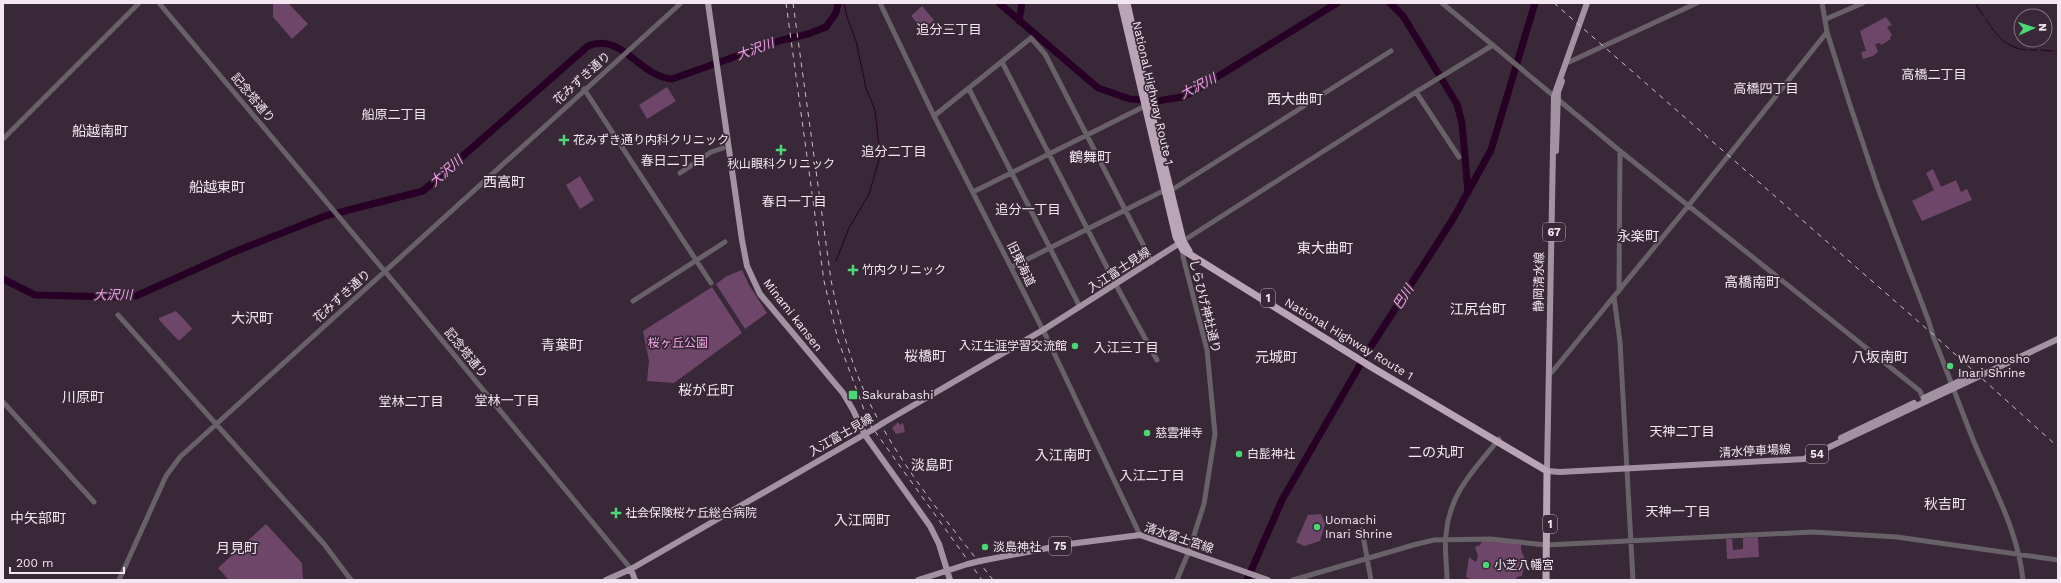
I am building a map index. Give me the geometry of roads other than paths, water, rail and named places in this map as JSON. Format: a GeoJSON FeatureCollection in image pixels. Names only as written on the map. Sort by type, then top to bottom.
{"type":"FeatureCollection","features":[{"type":"Feature","properties":{"kind":"highway","name":"National Highway Route 1"},"geometry":{"type":"LineString","coordinates":[[1121,3],[1183,246],[1374,366],[1549,469]]}},
{"type":"Feature","properties":{"kind":"highway","name":"National Highway Route 1"},"geometry":{"type":"LineString","coordinates":[[1127,3],[1146,102]]}},
{"type":"Feature","properties":{"kind":"highway","name":"1"},"geometry":{"type":"LineString","coordinates":[[1549,469],[1549,580]]}},
{"type":"Feature","properties":{"kind":"highway","name":"1"},"geometry":{"type":"LineString","coordinates":[[1546,580],[1548,545]]}},
{"type":"Feature","properties":{"kind":"main road","name":"Minami kansen"},"geometry":{"type":"LineString","coordinates":[[708,3],[742,240],[751,277],[760,294],[772,311],[843,393],[854,410],[865,435],[930,526],[938,544],[950,580]]}},
{"type":"Feature","properties":{"kind":"main road","name":"静岡清水線"},"geometry":{"type":"LineString","coordinates":[[1549,469],[1556,98],[1587,3]]}},
{"type":"Feature","properties":{"kind":"main road","name":"静岡清水線"},"geometry":{"type":"LineString","coordinates":[[1549,469],[1556,98],[1591,3]]}},
{"type":"Feature","properties":{"kind":"main road","name":"入江富士見線"},"geometry":{"type":"LineString","coordinates":[[606,580],[631,569],[865,435],[1043,330],[1152,262],[1183,246]]}},
{"type":"Feature","properties":{"kind":"main road","name":"清水停車場線"},"geometry":{"type":"LineString","coordinates":[[1954,387],[2058,334]]}},
{"type":"Feature","properties":{"kind":"main road","name":"清水停車場線"},"geometry":{"type":"LineString","coordinates":[[1549,469],[1626,467],[1803,456],[2058,339]]}},
{"type":"Feature","properties":{"kind":"main road","name":"清水富士宮線"},"geometry":{"type":"LineString","coordinates":[[918,580],[980,561],[1069,544],[1140,535],[1268,580]]}},
{"type":"Feature","properties":{"kind":"main road","name":"記念塔通り"},"geometry":{"type":"LineString","coordinates":[[631,569],[635,580]]}},
{"type":"Feature","properties":{"kind":"street"},"geometry":{"type":"LineString","coordinates":[[3,139],[139,3]]}},
{"type":"Feature","properties":{"kind":"street","name":"記念塔通り"},"geometry":{"type":"LineString","coordinates":[[159,3],[631,569]]}},
{"type":"Feature","properties":{"kind":"street","name":"花みずき通り"},"geometry":{"type":"LineString","coordinates":[[119,580],[166,476],[180,457],[628,49],[681,3]]}},
{"type":"Feature","properties":{"kind":"street","name":"旧東海道"},"geometry":{"type":"LineString","coordinates":[[880,3],[934,116],[1043,330],[1140,535]]}},
{"type":"Feature","properties":{"kind":"street"},"geometry":{"type":"LineString","coordinates":[[1442,3],[1620,150],[1920,391],[1924,400]]}},
{"type":"Feature","properties":{"kind":"street"},"geometry":{"type":"LineString","coordinates":[[1569,62],[1697,3]]}},
{"type":"Feature","properties":{"kind":"street"},"geometry":{"type":"LineString","coordinates":[[1822,3],[1826,19],[1827,32],[1879,191],[1933,336],[2020,553],[2023,580]]}},
{"type":"Feature","properties":{"kind":"street"},"geometry":{"type":"LineString","coordinates":[[1826,19],[1863,3]]}},
{"type":"Feature","properties":{"kind":"street"},"geometry":{"type":"LineString","coordinates":[[1552,372],[1689,205],[1827,32]]}},
{"type":"Feature","properties":{"kind":"street"},"geometry":{"type":"LineString","coordinates":[[934,116],[1031,38],[1042,48],[1152,262]]}},
{"type":"Feature","properties":{"kind":"street"},"geometry":{"type":"LineString","coordinates":[[1183,246],[1416,92],[1493,45]]}},
{"type":"Feature","properties":{"kind":"street"},"geometry":{"type":"LineString","coordinates":[[1012,267],[1124,210],[1168,191],[1391,50]]}},
{"type":"Feature","properties":{"kind":"street"},"geometry":{"type":"LineString","coordinates":[[1002,62],[1116,285],[1157,360]]}},
{"type":"Feature","properties":{"kind":"street"},"geometry":{"type":"LineString","coordinates":[[584,89],[711,283]]}},
{"type":"Feature","properties":{"kind":"street"},"geometry":{"type":"LineString","coordinates":[[969,89],[1080,307]]}},
{"type":"Feature","properties":{"kind":"street"},"geometry":{"type":"LineString","coordinates":[[1416,92],[1459,157]]}},
{"type":"Feature","properties":{"kind":"street"},"geometry":{"type":"LineString","coordinates":[[973,192],[1087,135],[1146,102]]}},
{"type":"Feature","properties":{"kind":"street"},"geometry":{"type":"LineString","coordinates":[[680,173],[711,152],[723,148]]}},
{"type":"Feature","properties":{"kind":"street"},"geometry":{"type":"LineString","coordinates":[[1619,290],[1620,150]]}},
{"type":"Feature","properties":{"kind":"street"},"geometry":{"type":"LineString","coordinates":[[633,301],[724,242]]}},
{"type":"Feature","properties":{"kind":"street","name":"しらひげ神社通り"},"geometry":{"type":"LineString","coordinates":[[1177,580],[1189,551],[1204,504],[1215,434],[1207,350],[1183,257],[1183,246]]}},
{"type":"Feature","properties":{"kind":"street"},"geometry":{"type":"LineString","coordinates":[[1614,297],[1620,342],[1633,580]]}},
{"type":"Feature","properties":{"kind":"street"},"geometry":{"type":"LineString","coordinates":[[118,315],[324,544],[351,580]]}},
{"type":"Feature","properties":{"kind":"street"},"geometry":{"type":"LineString","coordinates":[[3,402],[94,502]]}},
{"type":"Feature","properties":{"kind":"street"},"geometry":{"type":"LineString","coordinates":[[1447,580],[1446,539],[1450,514],[1457,492],[1498,440]]}},
{"type":"Feature","properties":{"kind":"street"},"geometry":{"type":"LineString","coordinates":[[1362,530],[1370,580]]}},
{"type":"Feature","properties":{"kind":"street"},"geometry":{"type":"LineString","coordinates":[[1293,580],[1434,540],[1446,539],[1490,539],[1548,545],[1813,532],[1897,537],[2020,553],[2058,560]]}},
{"type":"Feature","properties":{"kind":"waterway","name":"大沢川"},"geometry":{"type":"LineString","coordinates":[[3,279],[35,295],[113,297],[136,296],[234,252],[325,216],[423,191],[588,46],[600,43],[611,45],[621,50],[650,71],[672,79],[782,40],[808,34],[826,27],[836,13],[838,3]]}},
{"type":"Feature","properties":{"kind":"waterway"},"geometry":{"type":"LineString","coordinates":[[836,261],[849,228],[869,194],[880,156],[875,110],[866,88],[856,41],[847,17],[844,3]]}},
{"type":"Feature","properties":{"kind":"waterway","name":"大沢川"},"geometry":{"type":"LineString","coordinates":[[999,3],[1098,88],[1130,99],[1157,101],[1182,97],[1196,90],[1337,3]]}},
{"type":"Feature","properties":{"kind":"waterway"},"geometry":{"type":"LineString","coordinates":[[1019,21],[1022,3]]}},
{"type":"Feature","properties":{"kind":"waterway","name":"大沢川"},"geometry":{"type":"LineString","coordinates":[[1390,3],[1403,16],[1457,104],[1462,123],[1468,192]]}},
{"type":"Feature","properties":{"kind":"waterway","name":"巴川"},"geometry":{"type":"LineString","coordinates":[[1247,580],[1282,500],[1368,351],[1453,219],[1491,150],[1535,3]]}},
{"type":"Feature","properties":{"kind":"waterway"},"geometry":{"type":"LineString","coordinates":[[1975,3],[1983,15]]}},
{"type":"Feature","properties":{"kind":"waterway"},"geometry":{"type":"LineString","coordinates":[[1986,19],[2002,40],[2007,44],[2026,50]]}},
{"type":"Feature","properties":{"kind":"waterway"},"geometry":{"type":"LineString","coordinates":[[2030,50],[2037,50]]}},
{"type":"Feature","properties":{"kind":"waterway"},"geometry":{"type":"LineString","coordinates":[[2041,50],[2053,51]]}},
{"type":"Feature","properties":{"kind":"railway"},"geometry":{"type":"LineString","coordinates":[[786,3],[824,281],[838,340],[869,423],[982,580]]}},
{"type":"Feature","properties":{"kind":"railway"},"geometry":{"type":"LineString","coordinates":[[793,3],[831,280],[841,324],[854,367],[878,420],[892,444],[924,491],[993,580]]}},
{"type":"Feature","properties":{"kind":"railway"},"geometry":{"type":"LineString","coordinates":[[1554,3],[1936,337],[2058,447]]}},
{"type":"Feature","properties":{"kind":"place","name":"花みずき通り内科クリニック"},"geometry":{"type":"Point","coordinates":[564,140]}},
{"type":"Feature","properties":{"kind":"place","name":"秋山眼科クリニック"},"geometry":{"type":"Point","coordinates":[781,150]}},
{"type":"Feature","properties":{"kind":"place","name":"竹内クリニック"},"geometry":{"type":"Point","coordinates":[853,270]}},
{"type":"Feature","properties":{"kind":"place","name":"入江生涯学習交流館"},"geometry":{"type":"Point","coordinates":[1075,346]}},
{"type":"Feature","properties":{"kind":"place","name":"Wamonosho Inari Shrine"},"geometry":{"type":"Point","coordinates":[1950,366]}},
{"type":"Feature","properties":{"kind":"place","name":"Sakurabashi"},"geometry":{"type":"Point","coordinates":[853,395]}},
{"type":"Feature","properties":{"kind":"place","name":"慈雲禅寺"},"geometry":{"type":"Point","coordinates":[1147,433]}},
{"type":"Feature","properties":{"kind":"place","name":"白髭神社"},"geometry":{"type":"Point","coordinates":[1239,454]}},
{"type":"Feature","properties":{"kind":"place","name":"社会保険桜ケ丘総合病院"},"geometry":{"type":"Point","coordinates":[616,513]}},
{"type":"Feature","properties":{"kind":"place","name":"Uomachi Inari Shrine"},"geometry":{"type":"Point","coordinates":[1317,527]}},
{"type":"Feature","properties":{"kind":"place","name":"淡島神社"},"geometry":{"type":"Point","coordinates":[985,547]}},
{"type":"Feature","properties":{"kind":"place","name":"小芝八幡宮"},"geometry":{"type":"Point","coordinates":[1486,565]}},
{"type":"Feature","properties":{"kind":"district","name":"追分三丁目"},"geometry":{"type":"Point","coordinates":[949,29]}},
{"type":"Feature","properties":{"kind":"district","name":"高橋二丁目"},"geometry":{"type":"Point","coordinates":[1934,74]}},
{"type":"Feature","properties":{"kind":"district","name":"高橋四丁目"},"geometry":{"type":"Point","coordinates":[1766,88]}},
{"type":"Feature","properties":{"kind":"district","name":"西大曲町"},"geometry":{"type":"Point","coordinates":[1295,99]}},
{"type":"Feature","properties":{"kind":"district","name":"船原二丁目"},"geometry":{"type":"Point","coordinates":[394,114]}},
{"type":"Feature","properties":{"kind":"district","name":"船越南町"},"geometry":{"type":"Point","coordinates":[100,131]}},
{"type":"Feature","properties":{"kind":"district","name":"追分二丁目"},"geometry":{"type":"Point","coordinates":[894,151]}},
{"type":"Feature","properties":{"kind":"district","name":"鶴舞町"},"geometry":{"type":"Point","coordinates":[1090,157]}},
{"type":"Feature","properties":{"kind":"district","name":"春日二丁目"},"geometry":{"type":"Point","coordinates":[673,160]}},
{"type":"Feature","properties":{"kind":"district","name":"西高町"},"geometry":{"type":"Point","coordinates":[504,182]}},
{"type":"Feature","properties":{"kind":"district","name":"船越東町"},"geometry":{"type":"Point","coordinates":[217,187]}},
{"type":"Feature","properties":{"kind":"district","name":"春日一丁目"},"geometry":{"type":"Point","coordinates":[794,201]}},
{"type":"Feature","properties":{"kind":"district","name":"追分一丁目"},"geometry":{"type":"Point","coordinates":[1028,209]}},
{"type":"Feature","properties":{"kind":"district","name":"永楽町"},"geometry":{"type":"Point","coordinates":[1638,236]}},
{"type":"Feature","properties":{"kind":"district","name":"東大曲町"},"geometry":{"type":"Point","coordinates":[1325,248]}},
{"type":"Feature","properties":{"kind":"district","name":"高橋南町"},"geometry":{"type":"Point","coordinates":[1752,282]}},
{"type":"Feature","properties":{"kind":"district","name":"江尻台町"},"geometry":{"type":"Point","coordinates":[1478,309]}},
{"type":"Feature","properties":{"kind":"district","name":"大沢町"},"geometry":{"type":"Point","coordinates":[252,318]}},
{"type":"Feature","properties":{"kind":"district","name":"青葉町"},"geometry":{"type":"Point","coordinates":[562,345]}},
{"type":"Feature","properties":{"kind":"district","name":"入江三丁目"},"geometry":{"type":"Point","coordinates":[1126,347]}},
{"type":"Feature","properties":{"kind":"district","name":"桜橋町"},"geometry":{"type":"Point","coordinates":[925,356]}},
{"type":"Feature","properties":{"kind":"district","name":"元城町"},"geometry":{"type":"Point","coordinates":[1276,357]}},
{"type":"Feature","properties":{"kind":"district","name":"八坂南町"},"geometry":{"type":"Point","coordinates":[1880,357]}},
{"type":"Feature","properties":{"kind":"district","name":"桜が丘町"},"geometry":{"type":"Point","coordinates":[706,390]}},
{"type":"Feature","properties":{"kind":"district","name":"川原町"},"geometry":{"type":"Point","coordinates":[83,397]}},
{"type":"Feature","properties":{"kind":"district","name":"堂林一丁目"},"geometry":{"type":"Point","coordinates":[507,400]}},
{"type":"Feature","properties":{"kind":"district","name":"堂林二丁目"},"geometry":{"type":"Point","coordinates":[411,401]}},
{"type":"Feature","properties":{"kind":"district","name":"天神二丁目"},"geometry":{"type":"Point","coordinates":[1682,431]}},
{"type":"Feature","properties":{"kind":"district","name":"二の丸町"},"geometry":{"type":"Point","coordinates":[1436,452]}},
{"type":"Feature","properties":{"kind":"district","name":"入江南町"},"geometry":{"type":"Point","coordinates":[1063,455]}},
{"type":"Feature","properties":{"kind":"district","name":"淡島町"},"geometry":{"type":"Point","coordinates":[932,465]}},
{"type":"Feature","properties":{"kind":"district","name":"入江二丁目"},"geometry":{"type":"Point","coordinates":[1152,475]}},
{"type":"Feature","properties":{"kind":"district","name":"秋吉町"},"geometry":{"type":"Point","coordinates":[1945,504]}},
{"type":"Feature","properties":{"kind":"district","name":"天神一丁目"},"geometry":{"type":"Point","coordinates":[1678,511]}},
{"type":"Feature","properties":{"kind":"district","name":"中矢部町"},"geometry":{"type":"Point","coordinates":[38,518]}},
{"type":"Feature","properties":{"kind":"district","name":"入江岡町"},"geometry":{"type":"Point","coordinates":[862,520]}},
{"type":"Feature","properties":{"kind":"district","name":"月見町"},"geometry":{"type":"Point","coordinates":[237,548]}},
{"type":"Feature","properties":{"kind":"park label","name":"桜ヶ丘公園"},"geometry":{"type":"Point","coordinates":[678,343]}}]}
